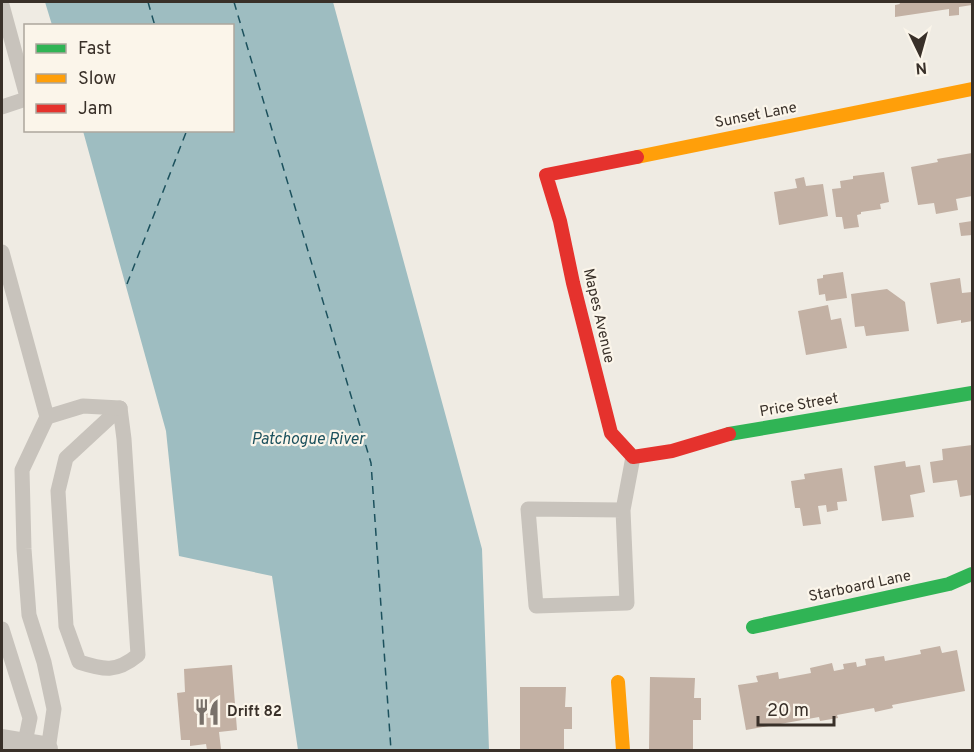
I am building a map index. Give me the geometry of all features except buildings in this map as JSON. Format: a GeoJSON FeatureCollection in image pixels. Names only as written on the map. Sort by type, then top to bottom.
{"type":"FeatureCollection","features":[{"type":"Feature","properties":{"kind":"street","name":"Sunset Lane"},"geometry":{"type":"LineString","coordinates":[[546,175],[972,89]]}},
{"type":"Feature","properties":{"kind":"street","name":"Mapes Avenue"},"geometry":{"type":"LineString","coordinates":[[546,175],[560,221],[591,359],[611,433],[633,457]]}},
{"type":"Feature","properties":{"kind":"street","name":"Price Street"},"geometry":{"type":"LineString","coordinates":[[633,457],[672,451],[720,436],[972,393]]}},
{"type":"Feature","properties":{"kind":"street","name":"Starboard Lane"},"geometry":{"type":"LineString","coordinates":[[753,627],[949,585],[972,574]]}},
{"type":"Feature","properties":{"kind":"street"},"geometry":{"type":"LineString","coordinates":[[618,682],[623,750]]}},
{"type":"Feature","properties":{"kind":"lane"},"geometry":{"type":"LineString","coordinates":[[2,5],[24,86]]}},
{"type":"Feature","properties":{"kind":"lane"},"geometry":{"type":"LineString","coordinates":[[2,107],[24,100]]}},
{"type":"Feature","properties":{"kind":"lane"},"geometry":{"type":"LineString","coordinates":[[2,252],[47,417],[22,470],[24,549],[29,615],[44,662],[54,709],[29,748]]}},
{"type":"Feature","properties":{"kind":"lane"},"geometry":{"type":"LineString","coordinates":[[47,417],[83,406],[120,408]]}},
{"type":"Feature","properties":{"kind":"lane"},"geometry":{"type":"LineString","coordinates":[[120,408],[138,656],[125,666],[101,669],[79,662],[66,626],[58,491],[66,458],[120,408]]}},
{"type":"Feature","properties":{"kind":"lane"},"geometry":{"type":"LineString","coordinates":[[623,510],[528,509],[536,606],[627,603],[623,510],[633,457]]}},
{"type":"Feature","properties":{"kind":"lane"},"geometry":{"type":"LineString","coordinates":[[2,629],[30,718],[29,748]]}},
{"type":"Feature","properties":{"kind":"water","name":"Patchogue River"},"geometry":{"type":"Polygon","coordinates":[[[45,2],[333,2],[482,549],[489,750],[298,750],[272,576],[179,556],[166,431],[83,132],[234,132],[234,24],[52,24],[45,2]]]}},
{"type":"Feature","properties":{"kind":"ferry route"},"geometry":{"type":"LineString","coordinates":[[148,2],[154,24]]}},
{"type":"Feature","properties":{"kind":"ferry route"},"geometry":{"type":"LineString","coordinates":[[234,2],[371,463],[391,750]]}},
{"type":"Feature","properties":{"kind":"ferry route"},"geometry":{"type":"LineString","coordinates":[[127,284],[186,132]]}},
{"type":"Feature","properties":{"kind":"traffic: fast"},"geometry":{"type":"LineString","coordinates":[[729,434],[972,393]]}},
{"type":"Feature","properties":{"kind":"traffic: fast"},"geometry":{"type":"LineString","coordinates":[[753,627],[949,584],[972,574]]}},
{"type":"Feature","properties":{"kind":"traffic: slow"},"geometry":{"type":"LineString","coordinates":[[637,157],[972,89]]}},
{"type":"Feature","properties":{"kind":"traffic: slow"},"geometry":{"type":"LineString","coordinates":[[618,682],[623,750]]}},
{"type":"Feature","properties":{"kind":"traffic: jam"},"geometry":{"type":"LineString","coordinates":[[637,157],[546,175],[560,221],[573,283],[611,433],[633,457],[672,451],[729,434]]}},
{"type":"Feature","properties":{"kind":"place","name":"Drift 82"},"geometry":{"type":"Point","coordinates":[207,712]}}]}
